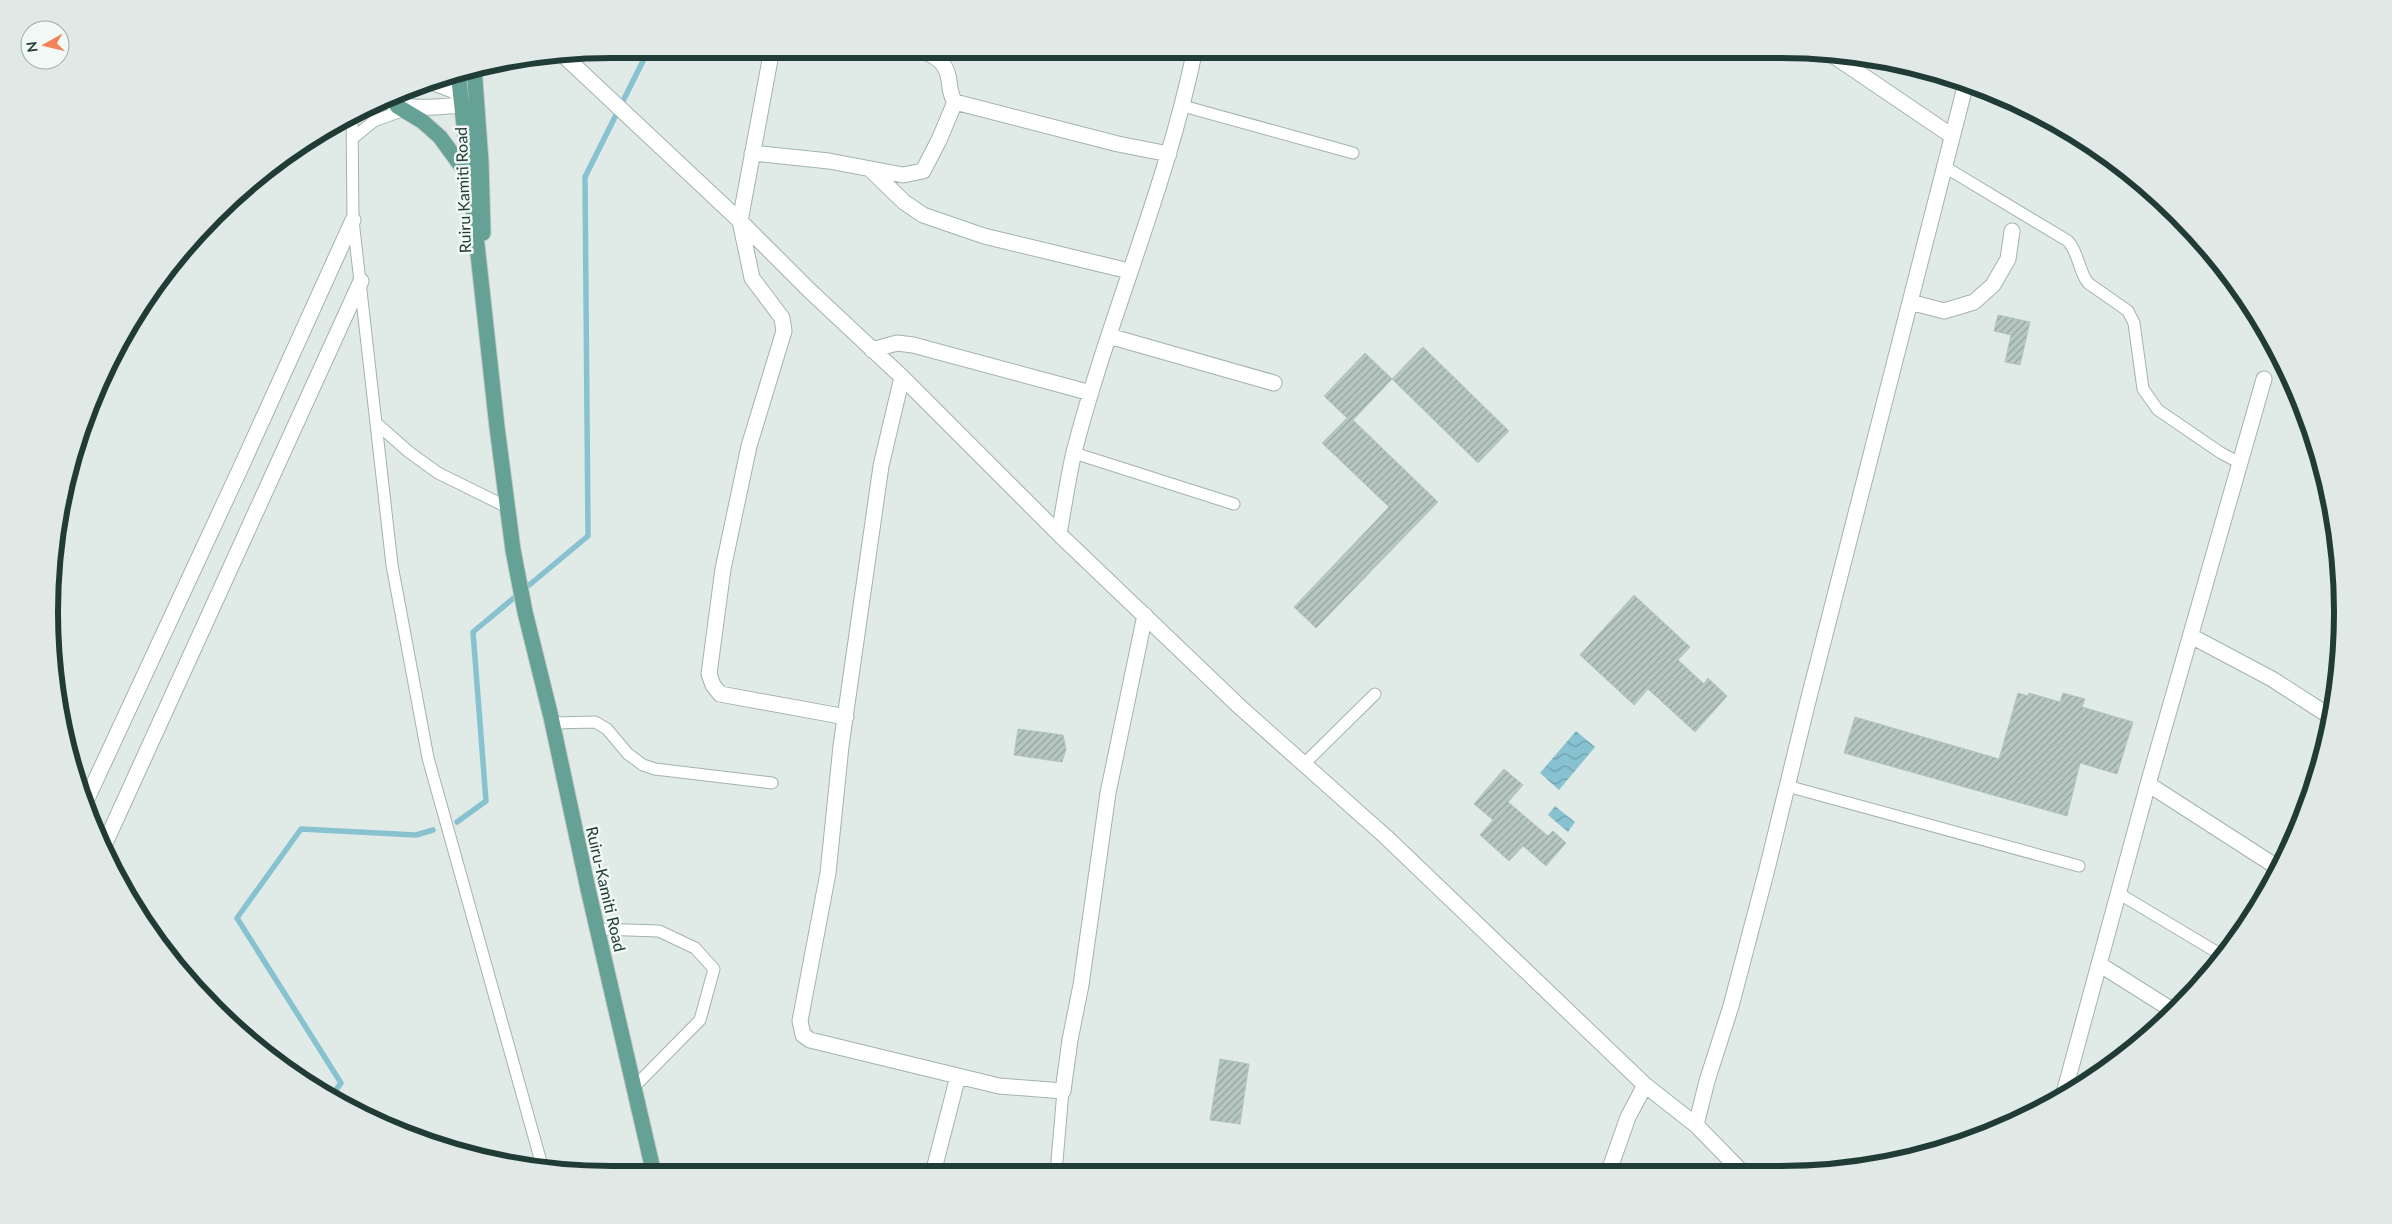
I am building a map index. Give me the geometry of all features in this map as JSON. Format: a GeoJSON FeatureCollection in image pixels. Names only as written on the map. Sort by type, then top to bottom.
{"type":"FeatureCollection","features":[{"type":"Feature","properties":{"kind":"main road","name":"Ruiru Kamiti Road"},"geometry":{"type":"LineString","coordinates":[[475,75],[481,162],[485,312]]}},
{"type":"Feature","properties":{"kind":"main road","name":"Ruiru Kamiti Road"},"geometry":{"type":"LineString","coordinates":[[459,79],[507,507],[525,612]]}},
{"type":"Feature","properties":{"kind":"main road"},"geometry":{"type":"LineString","coordinates":[[395,105],[422,121],[440,137],[468,176]]}},
{"type":"Feature","properties":{"kind":"main road","name":"Ruiru-Kamiti Road"},"geometry":{"type":"LineString","coordinates":[[525,612],[652,1166]]}},
{"type":"Feature","properties":{"kind":"street"},"geometry":{"type":"LineString","coordinates":[[770,58],[740,221],[752,278],[782,318],[784,331],[749,446],[725,559],[710,674],[713,685],[720,694],[846,717]]}},
{"type":"Feature","properties":{"kind":"street"},"geometry":{"type":"LineString","coordinates":[[938,58],[947,72],[949,93],[954,102],[1118,144],[1168,154]]}},
{"type":"Feature","properties":{"kind":"street"},"geometry":{"type":"LineString","coordinates":[[1059,534],[1074,453],[1129,271],[1183,106],[1193,58]]}},
{"type":"Feature","properties":{"kind":"street"},"geometry":{"type":"LineString","coordinates":[[568,60],[740,221],[902,377],[1059,534],[1241,708],[1386,837],[1645,1085],[1696,1125],[1736,1166]]}},
{"type":"Feature","properties":{"kind":"street"},"geometry":{"type":"LineString","coordinates":[[1841,61],[1952,136]]}},
{"type":"Feature","properties":{"kind":"street"},"geometry":{"type":"LineString","coordinates":[[437,86],[460,99]]}},
{"type":"Feature","properties":{"kind":"street"},"geometry":{"type":"LineString","coordinates":[[1696,1125],[1706,1081],[1733,997],[1964,89]]}},
{"type":"Feature","properties":{"kind":"street"},"geometry":{"type":"LineString","coordinates":[[395,105],[421,108],[460,99]]}},
{"type":"Feature","properties":{"kind":"street"},"geometry":{"type":"LineString","coordinates":[[752,153],[830,161],[903,175],[922,170],[939,140],[954,102]]}},
{"type":"Feature","properties":{"kind":"street"},"geometry":{"type":"LineString","coordinates":[[871,170],[904,202],[924,216],[984,236],[1129,271]]}},
{"type":"Feature","properties":{"kind":"street"},"geometry":{"type":"LineString","coordinates":[[89,795],[237,476],[353,220]]}},
{"type":"Feature","properties":{"kind":"street"},"geometry":{"type":"LineString","coordinates":[[1910,302],[1944,311],[1974,302],[1993,285],[2008,259],[2012,231]]}},
{"type":"Feature","properties":{"kind":"street"},"geometry":{"type":"LineString","coordinates":[[107,839],[361,281]]}},
{"type":"Feature","properties":{"kind":"street"},"geometry":{"type":"LineString","coordinates":[[1109,336],[1274,383]]}},
{"type":"Feature","properties":{"kind":"street"},"geometry":{"type":"LineString","coordinates":[[872,350],[897,344],[912,346],[1091,393]]}},
{"type":"Feature","properties":{"kind":"street"},"geometry":{"type":"LineString","coordinates":[[902,377],[881,466],[846,717],[828,873],[800,1021],[803,1035],[810,1040],[822,1044],[1000,1086],[1063,1091],[1070,1040],[1081,985],[1108,792],[1145,615]]}},
{"type":"Feature","properties":{"kind":"street"},"geometry":{"type":"LineString","coordinates":[[2066,1087],[2148,784],[2264,379]]}},
{"type":"Feature","properties":{"kind":"street"},"geometry":{"type":"LineString","coordinates":[[2191,636],[2272,678],[2325,713]]}},
{"type":"Feature","properties":{"kind":"street"},"geometry":{"type":"LineString","coordinates":[[2148,784],[2273,865]]}},
{"type":"Feature","properties":{"kind":"street"},"geometry":{"type":"LineString","coordinates":[[2099,964],[2168,1008]]}},
{"type":"Feature","properties":{"kind":"street"},"geometry":{"type":"LineString","coordinates":[[935,1166],[958,1076]]}},
{"type":"Feature","properties":{"kind":"street"},"geometry":{"type":"LineString","coordinates":[[1611,1166],[1628,1117],[1645,1085]]}},
{"type":"Feature","properties":{"kind":"lane"},"geometry":{"type":"LineString","coordinates":[[353,138],[395,105]]}},
{"type":"Feature","properties":{"kind":"lane"},"geometry":{"type":"LineString","coordinates":[[1183,106],[1352,153]]}},
{"type":"Feature","properties":{"kind":"lane"},"geometry":{"type":"LineString","coordinates":[[352,123],[353,220],[392,565],[428,758],[541,1162]]}},
{"type":"Feature","properties":{"kind":"lane"},"geometry":{"type":"LineString","coordinates":[[1945,166],[2068,241],[2074,248],[2083,276],[2088,283],[2128,311],[2134,323],[2143,389],[2151,401],[2158,410],[2221,453],[2240,463]]}},
{"type":"Feature","properties":{"kind":"lane"},"geometry":{"type":"LineString","coordinates":[[376,423],[409,452],[438,472],[507,507]]}},
{"type":"Feature","properties":{"kind":"lane"},"geometry":{"type":"LineString","coordinates":[[1074,453],[1234,504]]}},
{"type":"Feature","properties":{"kind":"lane"},"geometry":{"type":"LineString","coordinates":[[1304,764],[1375,694]]}},
{"type":"Feature","properties":{"kind":"lane"},"geometry":{"type":"LineString","coordinates":[[552,723],[595,722],[607,729],[628,754],[643,765],[655,769],[772,782]]}},
{"type":"Feature","properties":{"kind":"lane"},"geometry":{"type":"LineString","coordinates":[[1787,786],[2079,866]]}},
{"type":"Feature","properties":{"kind":"lane"},"geometry":{"type":"LineString","coordinates":[[2118,893],[2218,952]]}},
{"type":"Feature","properties":{"kind":"lane"},"geometry":{"type":"LineString","coordinates":[[597,929],[659,931],[695,948],[714,969],[700,1020],[635,1086]]}},
{"type":"Feature","properties":{"kind":"lane"},"geometry":{"type":"LineString","coordinates":[[1057,1166],[1063,1091]]}},
{"type":"Feature","properties":{"kind":"water"},"geometry":{"type":"Polygon","coordinates":[[[1576,731],[1595,747],[1559,790],[1540,773],[1576,731]]]}},
{"type":"Feature","properties":{"kind":"water"},"geometry":{"type":"Polygon","coordinates":[[[1555,806],[1575,822],[1568,832],[1548,815],[1555,806]]]}},
{"type":"Feature","properties":{"kind":"building"},"geometry":{"type":"Polygon","coordinates":[[[1998,315],[2030,322],[2020,365],[2005,362],[2011,335],[1994,331],[1998,315]]]}},
{"type":"Feature","properties":{"kind":"building"},"geometry":{"type":"Polygon","coordinates":[[[1423,347],[1509,431],[1478,463],[1392,379],[1423,347]]]}},
{"type":"Feature","properties":{"kind":"building"},"geometry":{"type":"Polygon","coordinates":[[[1365,353],[1392,379],[1353,420],[1438,502],[1316,628],[1294,607],[1389,507],[1322,443],[1347,418],[1324,396],[1365,353]]]}},
{"type":"Feature","properties":{"kind":"building"},"geometry":{"type":"Polygon","coordinates":[[[1634,595],[1690,647],[1678,660],[1704,684],[1708,678],[1727,696],[1695,732],[1648,689],[1634,705],[1580,655],[1634,595]]]}},
{"type":"Feature","properties":{"kind":"building"},"geometry":{"type":"Polygon","coordinates":[[[2018,693],[2028,696],[2029,693],[2060,702],[2063,693],[2085,699],[2082,707],[2133,722],[2117,774],[2080,763],[2067,816],[1844,753],[1855,717],[1999,759],[2018,693]]]}},
{"type":"Feature","properties":{"kind":"building"},"geometry":{"type":"Polygon","coordinates":[[[1018,729],[1063,735],[1066,749],[1062,762],[1014,755],[1018,729]]]}},
{"type":"Feature","properties":{"kind":"building"},"geometry":{"type":"Polygon","coordinates":[[[1504,769],[1523,785],[1508,802],[1548,836],[1553,831],[1566,843],[1546,866],[1523,846],[1509,861],[1480,835],[1493,820],[1474,804],[1504,769]]]}},
{"type":"Feature","properties":{"kind":"building"},"geometry":{"type":"Polygon","coordinates":[[[1220,1059],[1249,1064],[1240,1124],[1210,1120],[1220,1059]]]}},
{"type":"Feature","properties":{"kind":"waterway"},"geometry":{"type":"LineString","coordinates":[[457,822],[486,801],[473,632],[588,536],[585,177],[644,58]]}},
{"type":"Feature","properties":{"kind":"waterway"},"geometry":{"type":"LineString","coordinates":[[335,1092],[341,1083],[237,918],[301,829],[416,835],[433,830]]}}]}
